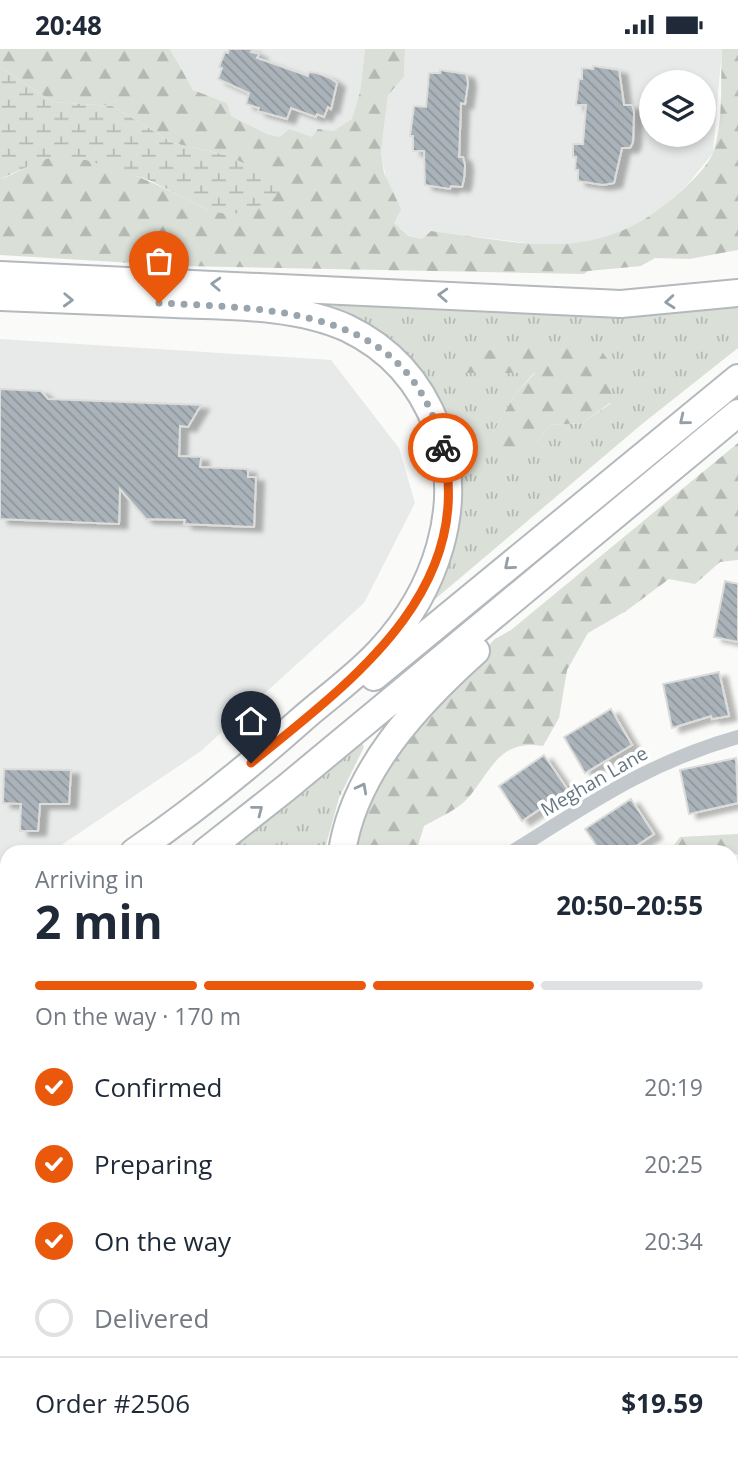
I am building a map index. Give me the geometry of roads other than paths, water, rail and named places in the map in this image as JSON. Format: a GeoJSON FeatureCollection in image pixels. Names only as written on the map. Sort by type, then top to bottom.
{"type":"FeatureCollection","features":[{"type":"Feature","properties":{"kind":"highway"},"geometry":{"type":"LineString","coordinates":[[0,275],[621,304],[738,293]]}},
{"type":"Feature","properties":{"kind":"highway"},"geometry":{"type":"LineString","coordinates":[[0,297],[239,307],[322,320],[346,328],[378,346],[404,369],[420,391],[441,439],[449,488],[446,521],[436,561],[410,613],[379,653],[269,749],[143,845]]}},
{"type":"Feature","properties":{"kind":"highway"},"geometry":{"type":"LineString","coordinates":[[165,845],[276,760],[634,461],[738,378]]}},
{"type":"Feature","properties":{"kind":"highway"},"geometry":{"type":"LineString","coordinates":[[214,845],[643,494],[738,413]]}},
{"type":"Feature","properties":{"kind":"highway"},"geometry":{"type":"LineString","coordinates":[[344,845],[352,808],[366,780],[420,707],[461,664],[539,598],[643,494]]}},
{"type":"Feature","properties":{"kind":"street","name":"Meghan Lane"},"geometry":{"type":"LineString","coordinates":[[523,845],[639,773],[693,749],[738,737]]}}]}
